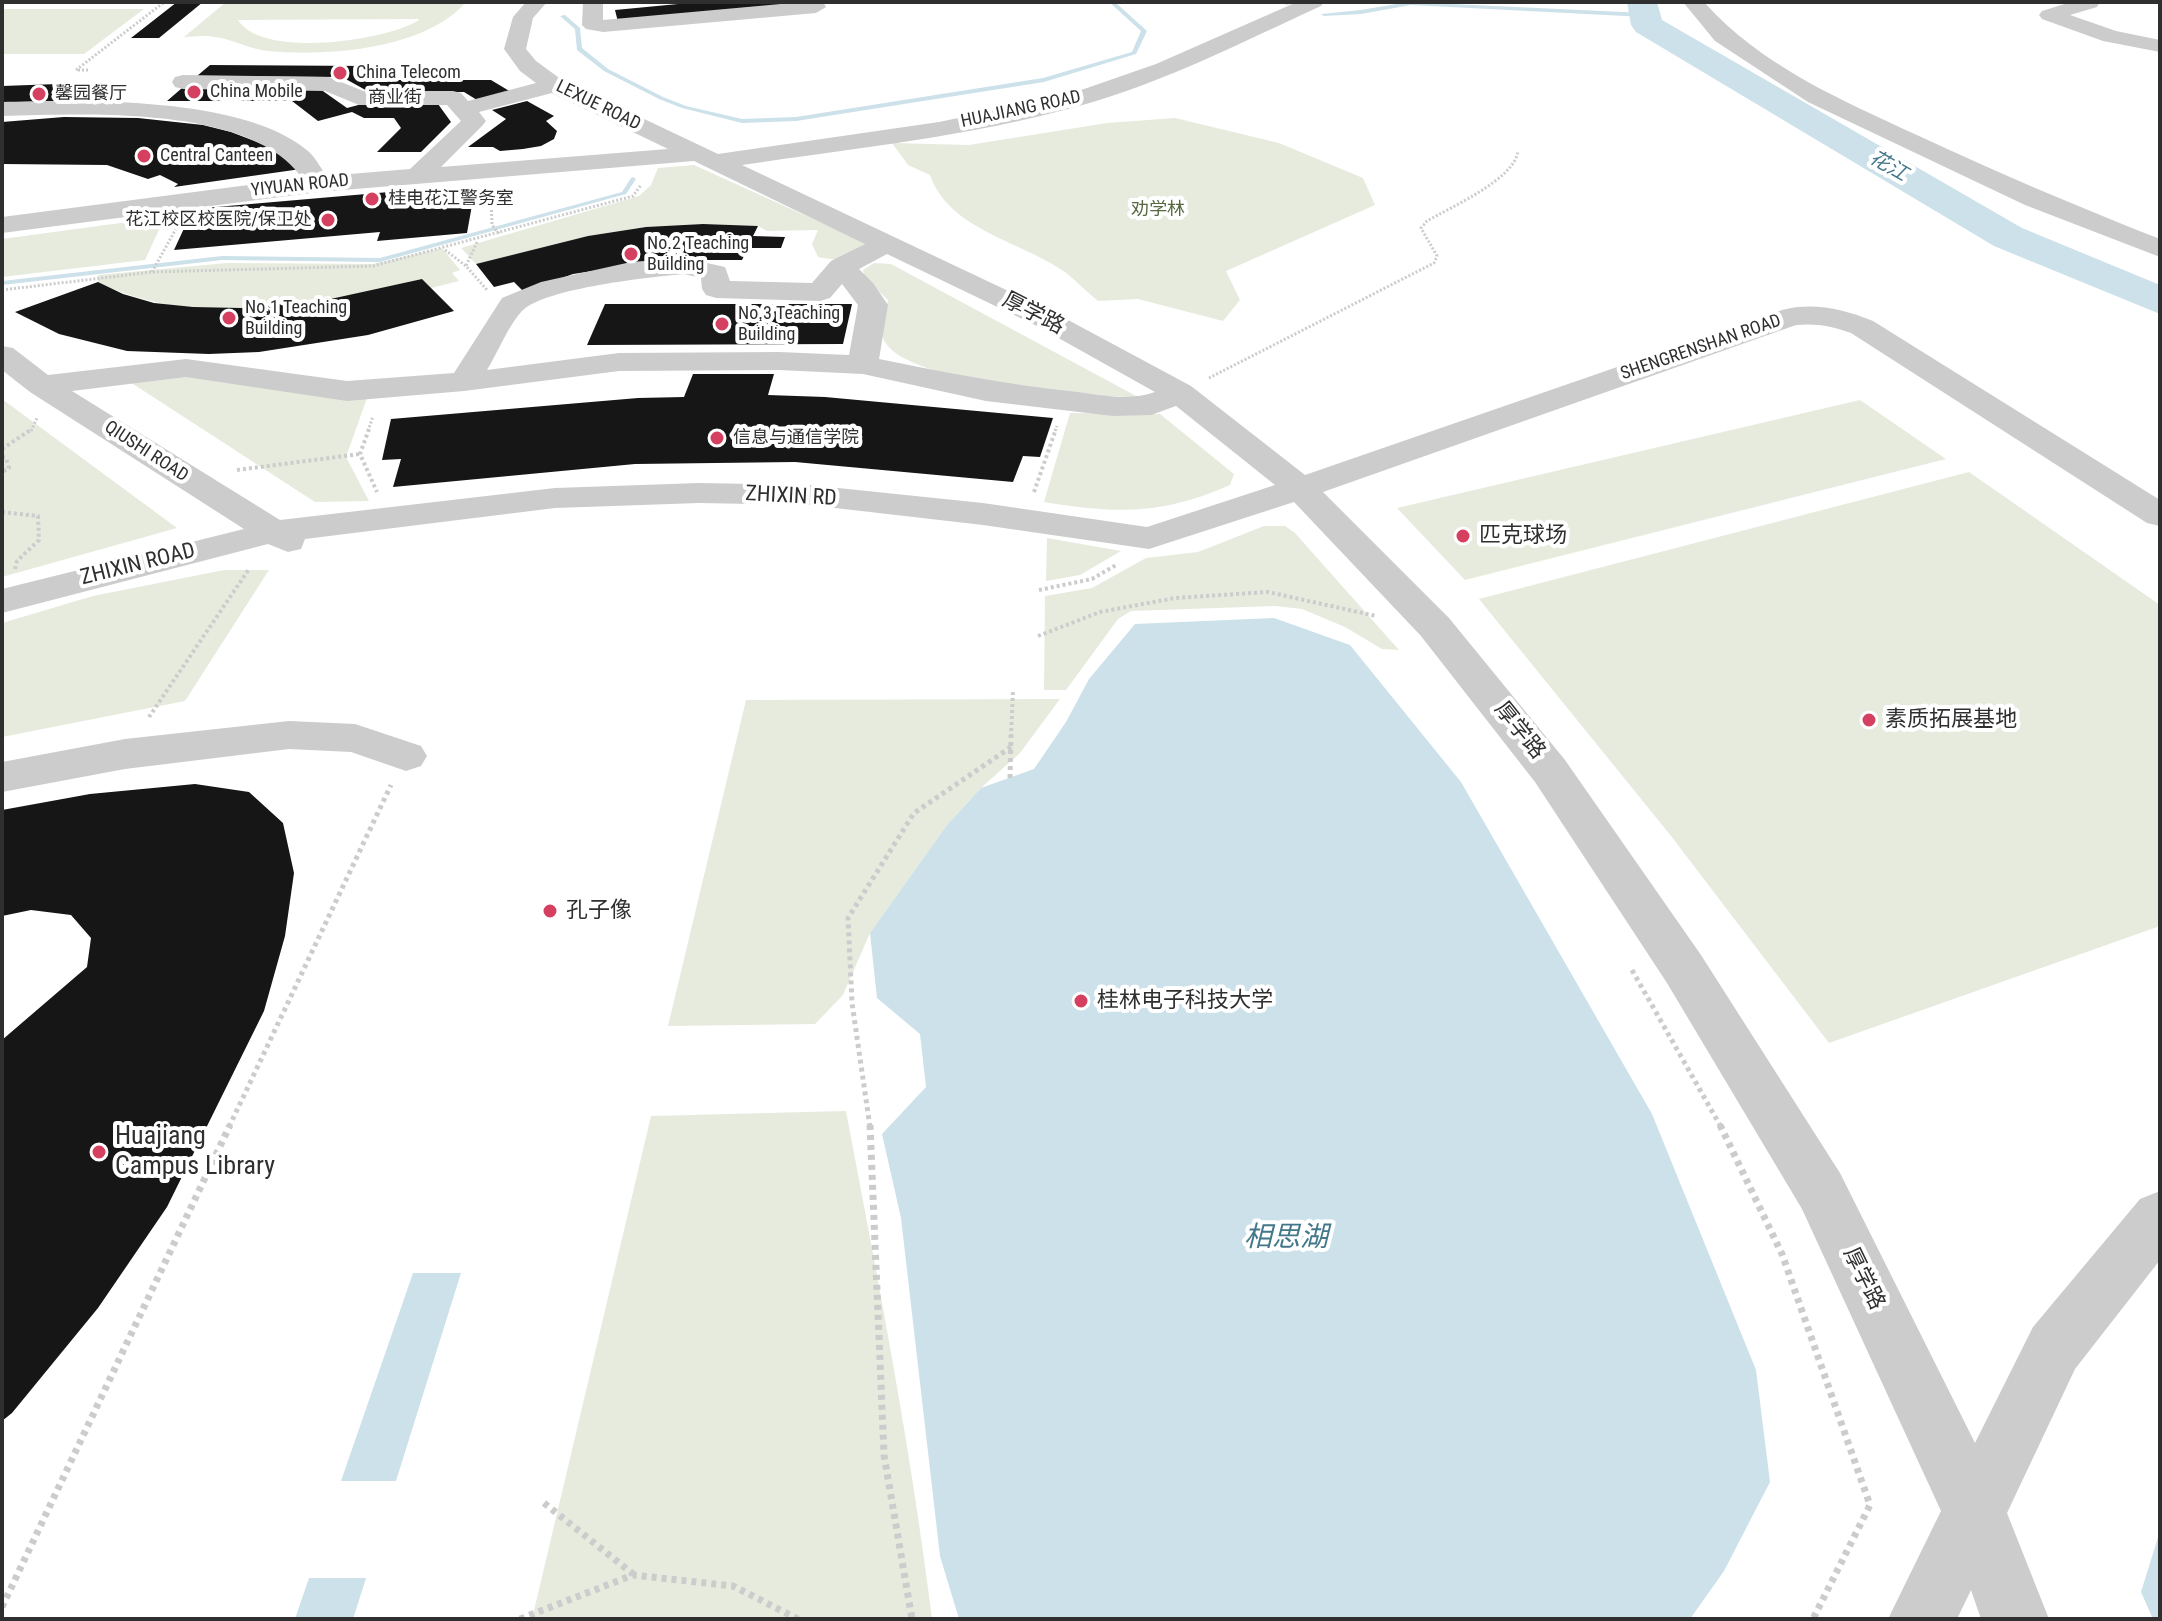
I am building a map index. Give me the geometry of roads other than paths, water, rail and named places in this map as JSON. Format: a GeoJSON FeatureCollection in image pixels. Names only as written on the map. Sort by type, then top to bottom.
{"type":"FeatureCollection","features":[{"type":"Feature","properties":{"kind":"street"},"geometry":{"type":"LineString","coordinates":[[535,4],[586,5],[593,25],[603,26],[816,7],[813,2]]}},
{"type":"Feature","properties":{"kind":"street","name":"HUAJIANG ROAD"},"geometry":{"type":"LineString","coordinates":[[704,158],[935,129],[1075,100],[1117,86],[1314,2]]}},
{"type":"Feature","properties":{"kind":"street"},"geometry":{"type":"LineString","coordinates":[[1693,2],[1723,36],[1816,97],[2034,199],[2160,249]]}},
{"type":"Feature","properties":{"kind":"street"},"geometry":{"type":"LineString","coordinates":[[2117,11],[2089,2],[2049,15],[2111,36],[2160,46]]}},
{"type":"Feature","properties":{"kind":"street","name":"LEXUE ROAD"},"geometry":{"type":"LineString","coordinates":[[535,4],[523,17],[515,49],[528,66],[554,85],[704,158]]}},
{"type":"Feature","properties":{"kind":"street","name":"商业街"},"geometry":{"type":"LineString","coordinates":[[183,82],[329,84],[359,98],[453,98],[465,109]]}},
{"type":"Feature","properties":{"kind":"street"},"geometry":{"type":"LineString","coordinates":[[419,174],[474,121],[465,109],[554,85]]}},
{"type":"Feature","properties":{"kind":"street"},"geometry":{"type":"LineString","coordinates":[[2,109],[78,108],[187,116],[233,124],[269,136],[299,153],[313,168],[319,184]]}},
{"type":"Feature","properties":{"kind":"street","name":"YIYUAN ROAD"},"geometry":{"type":"LineString","coordinates":[[2,225],[419,174],[654,157],[704,158]]}},
{"type":"Feature","properties":{"kind":"street","name":"厚学路"},"geometry":{"type":"LineString","coordinates":[[704,158],[1047,320],[1180,393],[1300,488],[1435,627],[1531,747],[1684,969],[1821,1191],[1974,1511],[2015,1619]]}},
{"type":"Feature","properties":{"kind":"street"},"geometry":{"type":"LineString","coordinates":[[464,382],[512,304],[588,278],[631,270],[684,266],[715,273],[716,289],[820,292],[841,267],[888,243]]}},
{"type":"Feature","properties":{"kind":"street"},"geometry":{"type":"LineString","coordinates":[[841,267],[863,289],[873,305],[863,365]]}},
{"type":"Feature","properties":{"kind":"street","name":"SHENGRENSHAN ROAD"},"geometry":{"type":"LineString","coordinates":[[1300,488],[1792,316],[1811,314],[1844,319],[1862,327],[2160,515]]}},
{"type":"Feature","properties":{"kind":"street","name":"QIUSHI ROAD"},"geometry":{"type":"LineString","coordinates":[[2,355],[52,392],[284,538]]}},
{"type":"Feature","properties":{"kind":"street"},"geometry":{"type":"LineString","coordinates":[[52,392],[186,368],[347,391],[464,382],[619,362],[779,361],[863,365],[986,391],[1113,406],[1151,405],[1180,393]]}},
{"type":"Feature","properties":{"kind":"street","name":"ZHIXIN RD"},"geometry":{"type":"LineString","coordinates":[[284,538],[391,518],[555,498],[699,493],[809,495],[1024,519],[1149,538],[1300,488]]}},
{"type":"Feature","properties":{"kind":"street","name":"ZHIXIN ROAD"},"geometry":{"type":"LineString","coordinates":[[9,598],[284,538]]}},
{"type":"Feature","properties":{"kind":"street"},"geometry":{"type":"LineString","coordinates":[[2,777],[125,754],[289,735],[355,738],[406,756]]}},
{"type":"Feature","properties":{"kind":"street"},"geometry":{"type":"LineString","coordinates":[[1922,1619],[2054,1348],[2160,1217]]}},
{"type":"Feature","properties":{"kind":"water","name":"相思湖"},"geometry":{"type":"Polygon","coordinates":[[[1274,618],[1350,645],[1461,782],[1652,1114],[1756,1370],[1770,1482],[1724,1571],[1690,1619],[959,1619],[940,1556],[901,1218],[882,1134],[926,1087],[920,1034],[877,998],[870,933],[947,825],[981,788],[1034,769],[1066,722],[1089,679],[1135,624],[1274,618]]]}},
{"type":"Feature","properties":{"kind":"water"},"geometry":{"type":"Polygon","coordinates":[[[413,1273],[461,1273],[396,1481],[341,1481],[413,1273]]]}},
{"type":"Feature","properties":{"kind":"water"},"geometry":{"type":"Polygon","coordinates":[[[2160,1531],[2160,1619],[2153,1619],[2141,1592],[2160,1531]]]}},
{"type":"Feature","properties":{"kind":"water"},"geometry":{"type":"Polygon","coordinates":[[[309,1578],[366,1578],[353,1619],[295,1619],[309,1578]]]}},
{"type":"Feature","properties":{"kind":"waterway"},"geometry":{"type":"LineString","coordinates":[[563,16],[578,29],[579,49],[606,70],[684,107],[742,121],[796,119],[1044,80],[1134,53],[1144,31],[1112,2]]}},
{"type":"Feature","properties":{"kind":"waterway","name":"花江"},"geometry":{"type":"LineString","coordinates":[[1642,2],[1647,25],[2008,237],[2160,301]]}},
{"type":"Feature","properties":{"kind":"waterway"},"geometry":{"type":"LineString","coordinates":[[1324,14],[1361,12],[1411,3],[1645,15]]}},
{"type":"Feature","properties":{"kind":"waterway"},"geometry":{"type":"LineString","coordinates":[[2,283],[222,258],[380,260],[624,193],[633,179]]}},
{"type":"Feature","properties":{"kind":"place","name":"China Telecom"},"geometry":{"type":"Point","coordinates":[340,73]}},
{"type":"Feature","properties":{"kind":"place","name":"China Mobile"},"geometry":{"type":"Point","coordinates":[194,92]}},
{"type":"Feature","properties":{"kind":"place","name":"馨园餐厅"},"geometry":{"type":"Point","coordinates":[39,94]}},
{"type":"Feature","properties":{"kind":"place","name":"Central Canteen"},"geometry":{"type":"Point","coordinates":[144,156]}},
{"type":"Feature","properties":{"kind":"place","name":"桂电花江警务室"},"geometry":{"type":"Point","coordinates":[372,199]}},
{"type":"Feature","properties":{"kind":"place","name":"花江校区校医院/保卫处"},"geometry":{"type":"Point","coordinates":[328,220]}},
{"type":"Feature","properties":{"kind":"place","name":"No.2 Teaching Building"},"geometry":{"type":"Point","coordinates":[631,254]}},
{"type":"Feature","properties":{"kind":"place","name":"No.1 Teaching Building"},"geometry":{"type":"Point","coordinates":[229,318]}},
{"type":"Feature","properties":{"kind":"place","name":"No.3 Teaching Building"},"geometry":{"type":"Point","coordinates":[722,324]}},
{"type":"Feature","properties":{"kind":"place","name":"信息与通信学院"},"geometry":{"type":"Point","coordinates":[717,438]}},
{"type":"Feature","properties":{"kind":"place","name":"匹克球场"},"geometry":{"type":"Point","coordinates":[1463,536]}},
{"type":"Feature","properties":{"kind":"place","name":"素质拓展基地"},"geometry":{"type":"Point","coordinates":[1869,720]}},
{"type":"Feature","properties":{"kind":"place","name":"孔子像"},"geometry":{"type":"Point","coordinates":[550,911]}},
{"type":"Feature","properties":{"kind":"place","name":"桂林电子科技大学"},"geometry":{"type":"Point","coordinates":[1081,1001]}},
{"type":"Feature","properties":{"kind":"place","name":"Huajiang Campus Library"},"geometry":{"type":"Point","coordinates":[99,1152]}},
{"type":"Feature","properties":{"kind":"park label","name":"劝学林"},"geometry":{"type":"Point","coordinates":[1158,210]}}]}
